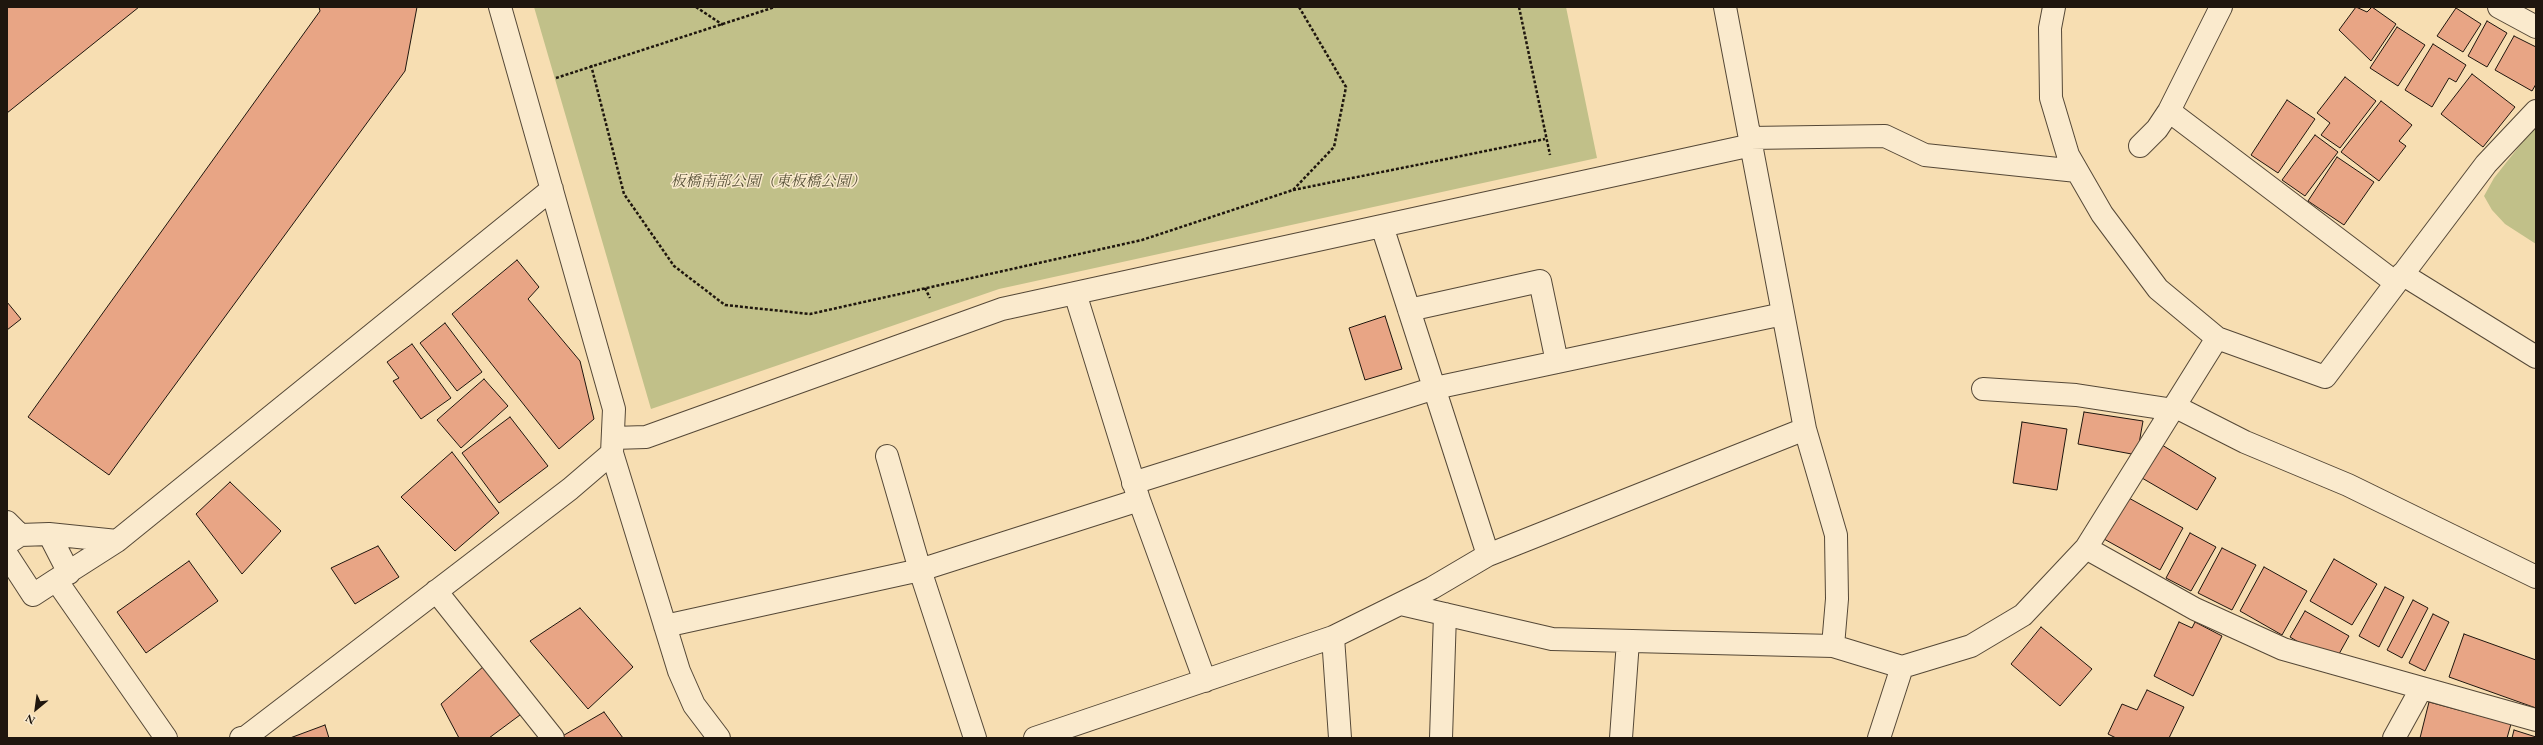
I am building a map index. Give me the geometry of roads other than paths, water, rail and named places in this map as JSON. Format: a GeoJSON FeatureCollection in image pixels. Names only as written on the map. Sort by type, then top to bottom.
{"type":"FeatureCollection","features":[{"type":"Feature","properties":{"kind":"street"},"geometry":{"type":"LineString","coordinates":[[500,7],[614,409],[613,445],[665,626],[679,671],[694,705],[719,738]]}},
{"type":"Feature","properties":{"kind":"street"},"geometry":{"type":"LineString","coordinates":[[1725,7],[1805,429],[1836,535],[1837,599],[1833,646]]}},
{"type":"Feature","properties":{"kind":"street"},"geometry":{"type":"LineString","coordinates":[[2054,7],[2050,28],[2051,98],[2068,155],[2102,214],[2158,289],[2217,338],[2326,377],[2486,164],[2536,111]]}},
{"type":"Feature","properties":{"kind":"street"},"geometry":{"type":"LineString","coordinates":[[2140,146],[2157,129],[2169,111],[2222,7]]}},
{"type":"Feature","properties":{"kind":"street"},"geometry":{"type":"LineString","coordinates":[[2499,7],[2536,27]]}},
{"type":"Feature","properties":{"kind":"street"},"geometry":{"type":"LineString","coordinates":[[2169,111],[2399,279],[2536,357]]}},
{"type":"Feature","properties":{"kind":"street"},"geometry":{"type":"LineString","coordinates":[[241,738],[246,737],[570,489],[613,445],[646,437],[1002,309],[1560,187],[1751,141],[1885,136],[1925,155],[2077,171]]}},
{"type":"Feature","properties":{"kind":"street"},"geometry":{"type":"LineString","coordinates":[[7,555],[33,595],[117,541],[552,189]]}},
{"type":"Feature","properties":{"kind":"street"},"geometry":{"type":"LineString","coordinates":[[1382,226],[1488,555]]}},
{"type":"Feature","properties":{"kind":"street"},"geometry":{"type":"LineString","coordinates":[[1409,310],[1540,281],[1557,362]]}},
{"type":"Feature","properties":{"kind":"street"},"geometry":{"type":"LineString","coordinates":[[1075,293],[1136,492],[1205,681]]}},
{"type":"Feature","properties":{"kind":"street"},"geometry":{"type":"LineString","coordinates":[[665,626],[920,570],[1136,492],[1435,388],[1783,314]]}},
{"type":"Feature","properties":{"kind":"street"},"geometry":{"type":"LineString","coordinates":[[1401,604],[1552,639],[1833,646],[1902,667],[1971,646],[2023,615],[2086,548],[2175,409],[2217,338]]}},
{"type":"Feature","properties":{"kind":"street"},"geometry":{"type":"LineString","coordinates":[[1983,389],[2076,394],[2175,409],[2245,442],[2348,485],[2536,577]]}},
{"type":"Feature","properties":{"kind":"street"},"geometry":{"type":"LineString","coordinates":[[1035,738],[1333,637],[1401,604],[1488,555],[1805,429]]}},
{"type":"Feature","properties":{"kind":"street"},"geometry":{"type":"LineString","coordinates":[[887,456],[920,570],[975,738]]}},
{"type":"Feature","properties":{"kind":"street"},"geometry":{"type":"LineString","coordinates":[[11,534],[49,534],[117,541]]}},
{"type":"Feature","properties":{"kind":"street"},"geometry":{"type":"LineString","coordinates":[[49,534],[63,576],[166,738]]}},
{"type":"Feature","properties":{"kind":"street"},"geometry":{"type":"LineString","coordinates":[[2086,548],[2195,609],[2283,649],[2421,689],[2536,720]]}},
{"type":"Feature","properties":{"kind":"street"},"geometry":{"type":"LineString","coordinates":[[436,591],[553,738]]}},
{"type":"Feature","properties":{"kind":"street"},"geometry":{"type":"LineString","coordinates":[[1441,738],[1445,614]]}},
{"type":"Feature","properties":{"kind":"street"},"geometry":{"type":"LineString","coordinates":[[1333,637],[1340,738]]}},
{"type":"Feature","properties":{"kind":"street"},"geometry":{"type":"LineString","coordinates":[[1621,738],[1628,641]]}},
{"type":"Feature","properties":{"kind":"street"},"geometry":{"type":"LineString","coordinates":[[1879,738],[1902,667]]}},
{"type":"Feature","properties":{"kind":"street"},"geometry":{"type":"LineString","coordinates":[[2394,738],[2421,689]]}},
{"type":"Feature","properties":{"kind":"park label","name":"板橋南部公園（東板橋公園）"},"geometry":{"type":"Point","coordinates":[768,182]}}]}
